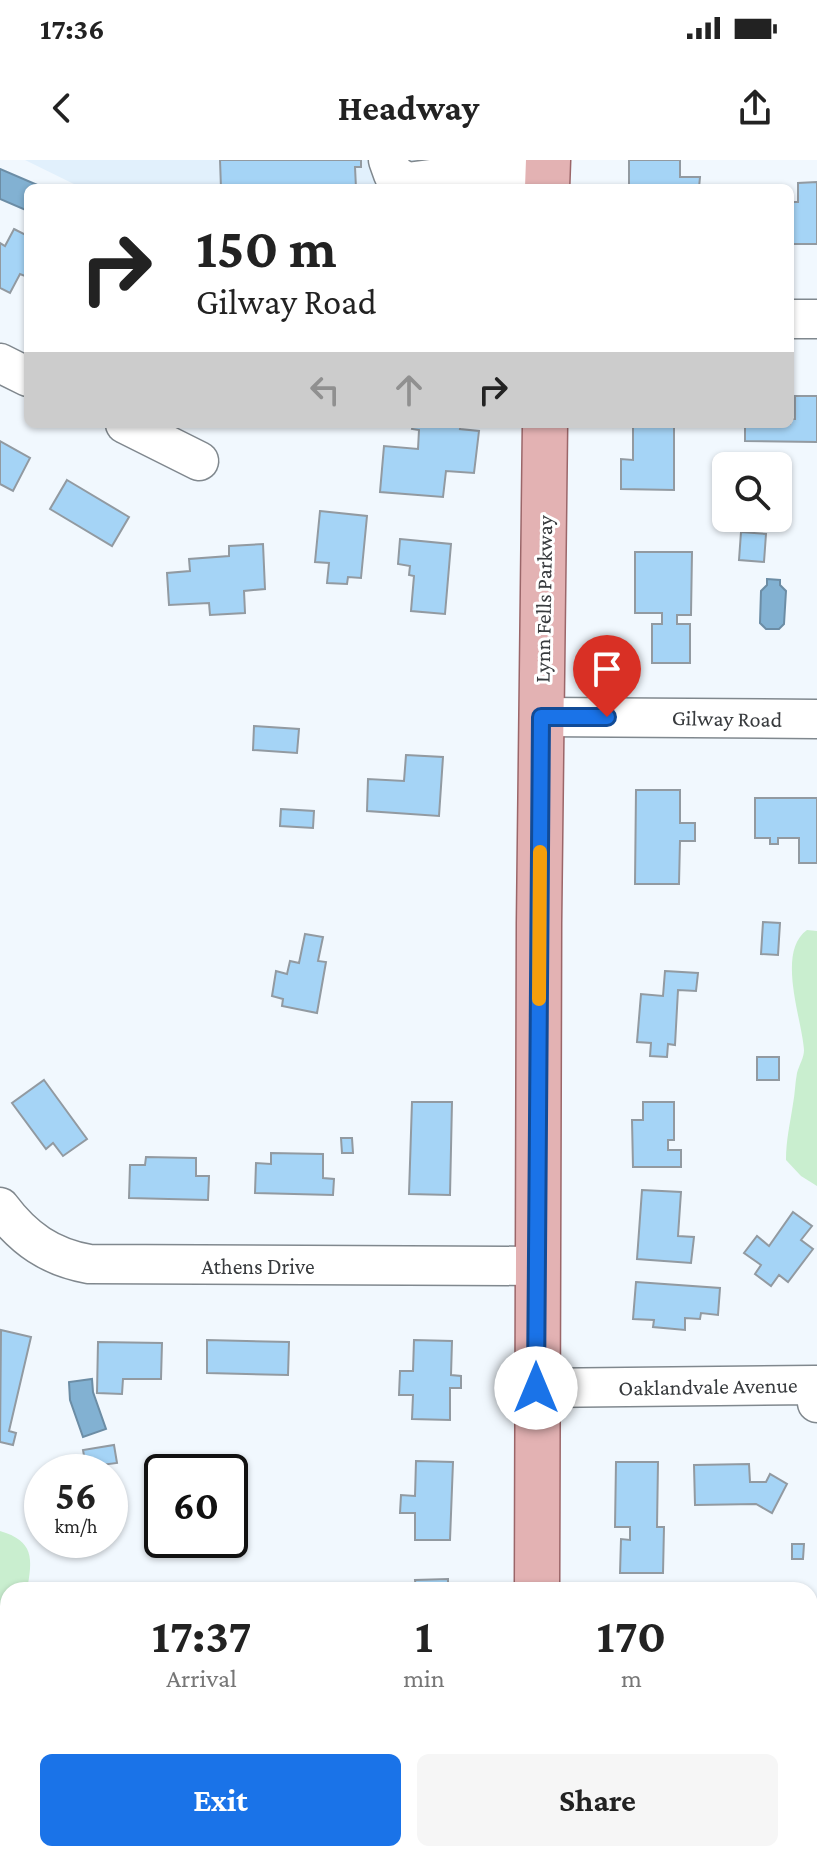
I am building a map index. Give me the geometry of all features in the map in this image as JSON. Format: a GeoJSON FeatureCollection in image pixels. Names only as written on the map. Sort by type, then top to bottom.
{"type":"FeatureCollection","features":[{"type":"Feature","properties":{"kind":"main road","name":"Lynn Fells Parkway"},"geometry":{"type":"LineString","coordinates":[[537,1582],[545,428]]}},
{"type":"Feature","properties":{"kind":"street"},"geometry":{"type":"LineString","coordinates":[[388,160],[393,174],[407,182],[485,173],[548,176]]}},
{"type":"Feature","properties":{"kind":"street"},"geometry":{"type":"LineString","coordinates":[[794,319],[817,319]]}},
{"type":"Feature","properties":{"kind":"street"},"geometry":{"type":"LineString","coordinates":[[0,363],[24,375]]}},
{"type":"Feature","properties":{"kind":"street"},"geometry":{"type":"LineString","coordinates":[[133,428],[199,461]]}},
{"type":"Feature","properties":{"kind":"street","name":"Gilway Road"},"geometry":{"type":"LineString","coordinates":[[541,717],[817,719]]}},
{"type":"Feature","properties":{"kind":"street","name":"Athens Drive"},"geometry":{"type":"LineString","coordinates":[[0,1207],[15,1227],[43,1250],[89,1264],[537,1266]]}},
{"type":"Feature","properties":{"kind":"street","name":"Oaklandvale Avenue"},"geometry":{"type":"LineString","coordinates":[[536,1388],[816,1382]]}},
{"type":"Feature","properties":{"kind":"shaded area"},"geometry":{"type":"Polygon","coordinates":[[[25,160],[500,160],[500,184],[74,184],[25,160]]]}},
{"type":"Feature","properties":{"kind":"green space"},"geometry":{"type":"Polygon","coordinates":[[[807,930],[817,931],[817,1186],[801,1176],[786,1160],[796,1077],[804,1050],[793,987],[793,954],[798,940],[807,930]]]}},
{"type":"Feature","properties":{"kind":"green space"},"geometry":{"type":"Polygon","coordinates":[[[0,1531],[24,1545],[24,1558],[30,1560],[28,1582],[0,1582],[0,1531]]]}},
{"type":"Feature","properties":{"kind":"water"},"geometry":{"type":"Polygon","coordinates":[[[0,169],[35,184],[24,184],[24,209],[0,199],[0,169]]]}},
{"type":"Feature","properties":{"kind":"water"},"geometry":{"type":"Polygon","coordinates":[[[767,579],[780,580],[786,591],[784,624],[779,629],[766,629],[760,623],[761,591],[767,585],[767,579]]]}},
{"type":"Feature","properties":{"kind":"water"},"geometry":{"type":"Polygon","coordinates":[[[92,1379],[93,1392],[106,1429],[83,1437],[70,1400],[69,1382],[92,1379]]]}},
{"type":"Feature","properties":{"kind":"building"},"geometry":{"type":"Polygon","coordinates":[[[220,160],[361,160],[361,167],[355,167],[356,184],[221,184],[220,160]]]}},
{"type":"Feature","properties":{"kind":"building"},"geometry":{"type":"Polygon","coordinates":[[[629,160],[680,160],[680,177],[700,177],[699,184],[629,184],[629,160]]]}},
{"type":"Feature","properties":{"kind":"building"},"geometry":{"type":"Polygon","coordinates":[[[817,182],[817,244],[794,244],[794,202],[798,202],[798,183],[817,182]]]}},
{"type":"Feature","properties":{"kind":"building"},"geometry":{"type":"Polygon","coordinates":[[[14,229],[24,234],[24,276],[20,274],[10,293],[0,288],[0,243],[5,246],[14,229]]]}},
{"type":"Feature","properties":{"kind":"building"},"geometry":{"type":"Polygon","coordinates":[[[795,396],[817,396],[817,442],[745,441],[745,428],[794,428],[795,396]]]}},
{"type":"Feature","properties":{"kind":"building"},"geometry":{"type":"Polygon","coordinates":[[[460,428],[479,431],[474,473],[446,471],[443,497],[380,492],[384,446],[418,449],[419,430],[412,429],[460,428]]]}},
{"type":"Feature","properties":{"kind":"building"},"geometry":{"type":"Polygon","coordinates":[[[633,428],[674,428],[674,490],[621,489],[621,459],[633,460],[633,428]]]}},
{"type":"Feature","properties":{"kind":"building"},"geometry":{"type":"Polygon","coordinates":[[[0,441],[30,458],[13,491],[0,484],[0,441]]]}},
{"type":"Feature","properties":{"kind":"building"},"geometry":{"type":"Polygon","coordinates":[[[67,480],[129,517],[112,546],[50,509],[67,480]]]}},
{"type":"Feature","properties":{"kind":"building"},"geometry":{"type":"Polygon","coordinates":[[[320,511],[367,516],[361,578],[348,577],[347,584],[327,583],[329,563],[315,562],[320,511]]]}},
{"type":"Feature","properties":{"kind":"building"},"geometry":{"type":"Polygon","coordinates":[[[741,532],[766,534],[764,562],[739,560],[741,532]]]}},
{"type":"Feature","properties":{"kind":"building"},"geometry":{"type":"Polygon","coordinates":[[[400,539],[451,544],[445,614],[411,611],[414,576],[409,575],[410,566],[398,564],[400,539]]]}},
{"type":"Feature","properties":{"kind":"building"},"geometry":{"type":"Polygon","coordinates":[[[263,544],[265,589],[244,591],[245,613],[210,615],[209,603],[169,605],[167,573],[190,571],[189,559],[229,556],[229,546],[263,544]]]}},
{"type":"Feature","properties":{"kind":"building"},"geometry":{"type":"Polygon","coordinates":[[[635,552],[692,552],[691,615],[677,615],[677,624],[690,624],[690,663],[652,663],[652,624],[662,624],[662,613],[635,613],[635,552]]]}},
{"type":"Feature","properties":{"kind":"building"},"geometry":{"type":"Polygon","coordinates":[[[254,726],[299,729],[297,753],[253,750],[254,726]]]}},
{"type":"Feature","properties":{"kind":"building"},"geometry":{"type":"Polygon","coordinates":[[[406,755],[443,757],[439,816],[367,811],[368,779],[404,781],[406,755]]]}},
{"type":"Feature","properties":{"kind":"building"},"geometry":{"type":"Polygon","coordinates":[[[636,790],[680,790],[680,823],[695,823],[695,841],[680,841],[679,884],[635,884],[636,790]]]}},
{"type":"Feature","properties":{"kind":"building"},"geometry":{"type":"Polygon","coordinates":[[[755,798],[817,798],[817,863],[799,863],[799,838],[778,838],[778,844],[770,844],[770,838],[755,838],[755,798]]]}},
{"type":"Feature","properties":{"kind":"building"},"geometry":{"type":"Polygon","coordinates":[[[281,809],[314,811],[313,828],[280,826],[281,809]]]}},
{"type":"Feature","properties":{"kind":"building"},"geometry":{"type":"Polygon","coordinates":[[[763,922],[780,923],[778,955],[761,954],[763,922]]]}},
{"type":"Feature","properties":{"kind":"building"},"geometry":{"type":"Polygon","coordinates":[[[305,934],[323,937],[318,961],[326,962],[317,1013],[282,1006],[283,999],[272,996],[276,971],[287,974],[290,961],[299,963],[305,934]]]}},
{"type":"Feature","properties":{"kind":"building"},"geometry":{"type":"Polygon","coordinates":[[[665,971],[698,973],[696,991],[678,990],[675,1045],[668,1044],[667,1057],[650,1056],[651,1043],[637,1042],[641,994],[663,996],[665,971]]]}},
{"type":"Feature","properties":{"kind":"building"},"geometry":{"type":"Polygon","coordinates":[[[757,1057],[779,1057],[779,1080],[757,1080],[757,1057]]]}},
{"type":"Feature","properties":{"kind":"building"},"geometry":{"type":"Polygon","coordinates":[[[44,1080],[87,1139],[63,1156],[53,1143],[46,1149],[12,1103],[44,1080]]]}},
{"type":"Feature","properties":{"kind":"building"},"geometry":{"type":"Polygon","coordinates":[[[412,1102],[452,1102],[450,1195],[409,1194],[412,1102]]]}},
{"type":"Feature","properties":{"kind":"building"},"geometry":{"type":"Polygon","coordinates":[[[643,1102],[674,1102],[674,1140],[668,1140],[668,1150],[681,1150],[681,1167],[633,1167],[632,1120],[643,1120],[643,1102]]]}},
{"type":"Feature","properties":{"kind":"building"},"geometry":{"type":"Polygon","coordinates":[[[341,1138],[352,1138],[353,1153],[342,1153],[341,1138]]]}},
{"type":"Feature","properties":{"kind":"building"},"geometry":{"type":"Polygon","coordinates":[[[271,1153],[323,1154],[323,1178],[334,1179],[333,1195],[255,1193],[256,1163],[271,1164],[271,1153]]]}},
{"type":"Feature","properties":{"kind":"building"},"geometry":{"type":"Polygon","coordinates":[[[146,1157],[196,1158],[196,1176],[209,1176],[208,1200],[129,1198],[130,1165],[145,1165],[146,1157]]]}},
{"type":"Feature","properties":{"kind":"building"},"geometry":{"type":"Polygon","coordinates":[[[642,1190],[681,1192],[678,1236],[694,1237],[691,1263],[637,1259],[642,1190]]]}},
{"type":"Feature","properties":{"kind":"building"},"geometry":{"type":"Polygon","coordinates":[[[793,1212],[812,1226],[801,1240],[813,1249],[788,1282],[779,1275],[771,1286],[755,1274],[761,1265],[744,1253],[757,1236],[769,1246],[793,1212]]]}},
{"type":"Feature","properties":{"kind":"building"},"geometry":{"type":"Polygon","coordinates":[[[636,1282],[720,1288],[718,1315],[701,1313],[700,1319],[685,1318],[685,1330],[653,1327],[654,1320],[633,1319],[636,1282]]]}},
{"type":"Feature","properties":{"kind":"building"},"geometry":{"type":"Polygon","coordinates":[[[1,1330],[31,1337],[9,1431],[16,1433],[13,1445],[0,1442],[1,1330]]]}},
{"type":"Feature","properties":{"kind":"building"},"geometry":{"type":"Polygon","coordinates":[[[207,1340],[289,1342],[288,1375],[207,1373],[207,1340]]]}},
{"type":"Feature","properties":{"kind":"building"},"geometry":{"type":"Polygon","coordinates":[[[414,1340],[452,1341],[451,1375],[461,1376],[461,1388],[450,1388],[450,1420],[412,1419],[413,1395],[399,1395],[400,1371],[413,1371],[414,1340]]]}},
{"type":"Feature","properties":{"kind":"building"},"geometry":{"type":"Polygon","coordinates":[[[98,1342],[162,1343],[161,1379],[123,1379],[122,1394],[97,1393],[98,1342]]]}},
{"type":"Feature","properties":{"kind":"building"},"geometry":{"type":"Polygon","coordinates":[[[114,1445],[116,1454],[84,1454],[83,1450],[114,1445]]]}},
{"type":"Feature","properties":{"kind":"building"},"geometry":{"type":"Polygon","coordinates":[[[416,1461],[453,1462],[450,1540],[415,1540],[415,1513],[400,1513],[401,1495],[415,1496],[416,1461]]]}},
{"type":"Feature","properties":{"kind":"building"},"geometry":{"type":"Polygon","coordinates":[[[616,1462],[658,1462],[657,1527],[664,1527],[663,1573],[620,1573],[621,1539],[630,1540],[630,1527],[615,1527],[616,1462]]]}},
{"type":"Feature","properties":{"kind":"building"},"geometry":{"type":"Polygon","coordinates":[[[749,1464],[750,1482],[766,1482],[770,1474],[787,1484],[772,1513],[756,1504],[695,1505],[694,1465],[749,1464]]]}},
{"type":"Feature","properties":{"kind":"building"},"geometry":{"type":"Polygon","coordinates":[[[792,1544],[804,1544],[803,1559],[792,1559],[792,1544]]]}},
{"type":"Feature","properties":{"kind":"building"},"geometry":{"type":"Polygon","coordinates":[[[448,1579],[448,1582],[415,1582],[448,1579]]]}},
{"type":"Feature","properties":{"kind":"slow traffic"},"geometry":{"type":"LineString","coordinates":[[539,999],[540,852]]}},
{"type":"Feature","properties":{"kind":"route"},"geometry":{"type":"LineString","coordinates":[[536,1388],[541,717],[607,717]]}}]}
